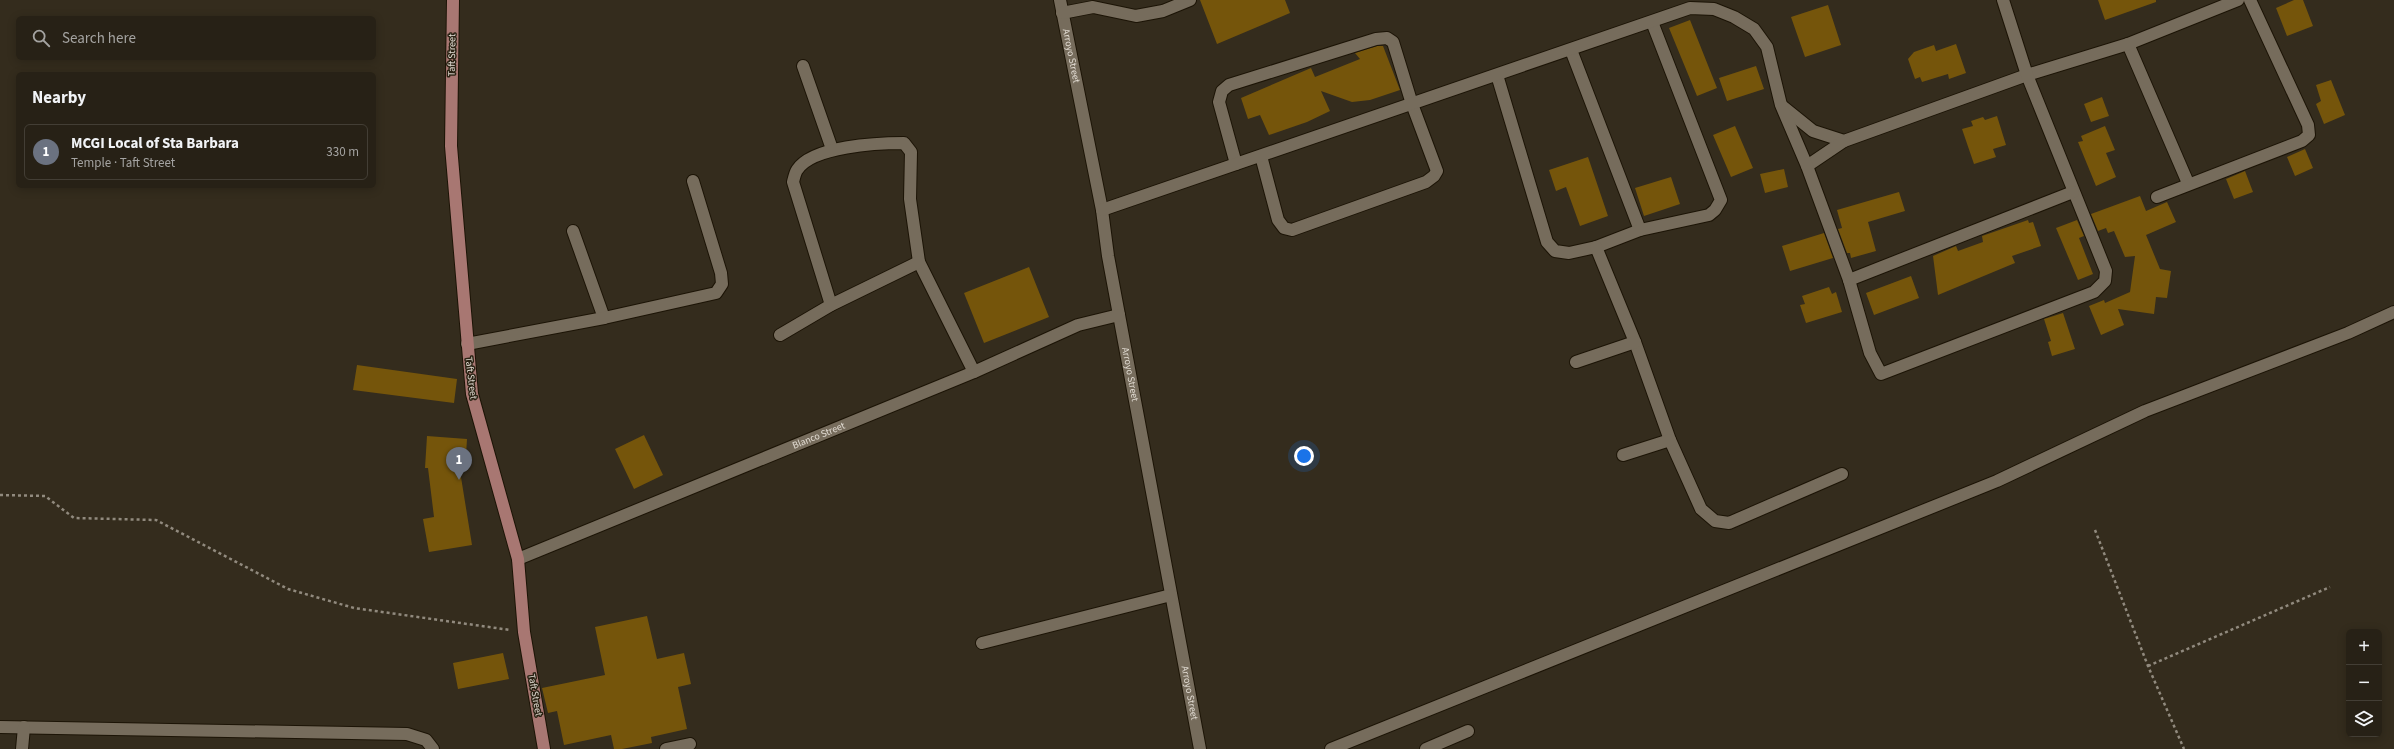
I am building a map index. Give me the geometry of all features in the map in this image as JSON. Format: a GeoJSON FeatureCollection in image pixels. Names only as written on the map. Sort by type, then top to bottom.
{"type":"FeatureCollection","features":[{"type":"Feature","properties":{"kind":"main road","name":"Taft Street"},"geometry":{"type":"LineString","coordinates":[[453,0],[451,146],[472,394],[518,559],[524,632],[544,749]]}},
{"type":"Feature","properties":{"kind":"street","name":"Arroyo Street"},"geometry":{"type":"LineString","coordinates":[[1060,0],[1102,210],[1200,749]]}},
{"type":"Feature","properties":{"kind":"street"},"geometry":{"type":"LineString","coordinates":[[1062,13],[1093,7],[1136,16],[1163,10],[1190,0]]}},
{"type":"Feature","properties":{"kind":"street"},"geometry":{"type":"LineString","coordinates":[[1102,210],[1690,8],[1714,9],[1734,16],[1754,30],[1767,47],[1781,105],[1807,166],[1849,280],[1870,353],[1881,374],[2094,292],[2105,281],[2106,271],[2027,75],[2003,0]]}},
{"type":"Feature","properties":{"kind":"street"},"geometry":{"type":"LineString","coordinates":[[1807,166],[1844,141],[2027,75],[2128,44],[2238,0]]}},
{"type":"Feature","properties":{"kind":"street"},"geometry":{"type":"LineString","coordinates":[[2157,197],[2188,183],[2302,141],[2309,135],[2308,124],[2250,0]]}},
{"type":"Feature","properties":{"kind":"street"},"geometry":{"type":"LineString","coordinates":[[1497,75],[1547,242],[1555,250],[1569,253],[1596,247],[1640,230],[1709,215],[1715,210],[1721,200],[1652,22]]}},
{"type":"Feature","properties":{"kind":"street"},"geometry":{"type":"LineString","coordinates":[[1236,164],[1220,102],[1222,91],[1229,85],[1376,39],[1386,38],[1393,42],[1412,104],[1437,171],[1434,176],[1426,182],[1292,230],[1284,228],[1278,220],[1261,156]]}},
{"type":"Feature","properties":{"kind":"street"},"geometry":{"type":"LineString","coordinates":[[2128,44],[2188,183]]}},
{"type":"Feature","properties":{"kind":"street"},"geometry":{"type":"LineString","coordinates":[[1571,50],[1640,230]]}},
{"type":"Feature","properties":{"kind":"street"},"geometry":{"type":"LineString","coordinates":[[803,66],[832,149]]}},
{"type":"Feature","properties":{"kind":"street"},"geometry":{"type":"LineString","coordinates":[[1781,105],[1813,131],[1844,141]]}},
{"type":"Feature","properties":{"kind":"street"},"geometry":{"type":"LineString","coordinates":[[831,305],[793,182],[796,170],[806,162],[832,149],[904,144],[911,152],[910,199],[919,262],[974,372]]}},
{"type":"Feature","properties":{"kind":"street"},"geometry":{"type":"LineString","coordinates":[[467,344],[604,318],[716,293],[722,284],[722,273],[693,181]]}},
{"type":"Feature","properties":{"kind":"street"},"geometry":{"type":"LineString","coordinates":[[1849,280],[2073,192]]}},
{"type":"Feature","properties":{"kind":"street"},"geometry":{"type":"LineString","coordinates":[[573,231],[604,318]]}},
{"type":"Feature","properties":{"kind":"street"},"geometry":{"type":"LineString","coordinates":[[1596,247],[1635,342],[1670,440],[1701,509],[1715,520],[1729,523],[1842,474]]}},
{"type":"Feature","properties":{"kind":"street"},"geometry":{"type":"LineString","coordinates":[[780,335],[831,305],[919,262]]}},
{"type":"Feature","properties":{"kind":"street"},"geometry":{"type":"LineString","coordinates":[[1331,749],[1357,745],[1997,482],[2145,411],[2348,333],[2394,312]]}},
{"type":"Feature","properties":{"kind":"street","name":"Blanco Street"},"geometry":{"type":"LineString","coordinates":[[518,559],[974,372],[1078,325],[1120,315]]}},
{"type":"Feature","properties":{"kind":"street"},"geometry":{"type":"LineString","coordinates":[[1576,362],[1635,342]]}},
{"type":"Feature","properties":{"kind":"street"},"geometry":{"type":"LineString","coordinates":[[1623,455],[1670,440]]}},
{"type":"Feature","properties":{"kind":"street"},"geometry":{"type":"LineString","coordinates":[[982,643],[1171,595]]}},
{"type":"Feature","properties":{"kind":"street"},"geometry":{"type":"LineString","coordinates":[[0,727],[407,734],[426,740],[433,749]]}},
{"type":"Feature","properties":{"kind":"street"},"geometry":{"type":"LineString","coordinates":[[22,749],[24,727]]}},
{"type":"Feature","properties":{"kind":"street"},"geometry":{"type":"LineString","coordinates":[[1426,749],[1468,731]]}},
{"type":"Feature","properties":{"kind":"street"},"geometry":{"type":"LineString","coordinates":[[666,749],[690,744]]}},
{"type":"Feature","properties":{"kind":"path"},"geometry":{"type":"LineString","coordinates":[[0,495],[45,496],[74,518],[156,520],[288,589],[354,608],[524,632]]}},
{"type":"Feature","properties":{"kind":"path"},"geometry":{"type":"LineString","coordinates":[[2095,530],[2148,666],[2184,749]]}},
{"type":"Feature","properties":{"kind":"path"},"geometry":{"type":"LineString","coordinates":[[2148,666],[2330,587]]}},
{"type":"Feature","properties":{"kind":"building"},"geometry":{"type":"Polygon","coordinates":[[[1200,0],[1285,0],[1290,13],[1217,44],[1200,0]]]}},
{"type":"Feature","properties":{"kind":"building"},"geometry":{"type":"Polygon","coordinates":[[[2098,0],[2156,0],[2156,2],[2105,20],[2098,0]]]}},
{"type":"Feature","properties":{"kind":"building"},"geometry":{"type":"Polygon","coordinates":[[[2294,0],[2303,0],[2313,26],[2287,36],[2276,8],[2294,0]]]}},
{"type":"Feature","properties":{"kind":"building"},"geometry":{"type":"Polygon","coordinates":[[[1828,5],[1841,45],[1805,57],[1791,17],[1828,5]]]}},
{"type":"Feature","properties":{"kind":"building"},"geometry":{"type":"Polygon","coordinates":[[[1690,20],[1717,88],[1697,96],[1669,28],[1690,20]]]}},
{"type":"Feature","properties":{"kind":"building"},"geometry":{"type":"Polygon","coordinates":[[[1956,44],[1966,73],[1949,79],[1948,74],[1922,82],[1920,77],[1915,79],[1908,59],[1914,52],[1934,45],[1936,51],[1956,44]]]}},
{"type":"Feature","properties":{"kind":"building"},"geometry":{"type":"Polygon","coordinates":[[[1377,46],[1383,46],[1400,90],[1370,100],[1352,102],[1321,91],[1330,111],[1307,122],[1269,135],[1260,115],[1248,119],[1241,98],[1311,68],[1315,77],[1360,59],[1355,53],[1377,46]]]}},
{"type":"Feature","properties":{"kind":"building"},"geometry":{"type":"Polygon","coordinates":[[[1756,66],[1764,89],[1727,101],[1719,78],[1756,66]]]}},
{"type":"Feature","properties":{"kind":"building"},"geometry":{"type":"Polygon","coordinates":[[[2331,80],[2345,115],[2324,124],[2316,104],[2321,101],[2316,85],[2331,80]]]}},
{"type":"Feature","properties":{"kind":"building"},"geometry":{"type":"Polygon","coordinates":[[[2102,97],[2109,116],[2091,122],[2084,104],[2102,97]]]}},
{"type":"Feature","properties":{"kind":"building"},"geometry":{"type":"Polygon","coordinates":[[[1997,116],[2006,145],[1993,149],[1996,157],[1974,164],[1962,129],[1973,126],[1971,121],[1983,117],[1985,120],[1997,116]]]}},
{"type":"Feature","properties":{"kind":"building"},"geometry":{"type":"Polygon","coordinates":[[[1735,126],[1753,168],[1731,177],[1713,135],[1735,126]]]}},
{"type":"Feature","properties":{"kind":"building"},"geometry":{"type":"Polygon","coordinates":[[[2105,126],[2115,150],[2106,153],[2116,177],[2096,186],[2078,142],[2083,141],[2081,136],[2105,126]]]}},
{"type":"Feature","properties":{"kind":"building"},"geometry":{"type":"Polygon","coordinates":[[[2305,149],[2313,168],[2295,176],[2287,157],[2305,149]]]}},
{"type":"Feature","properties":{"kind":"building"},"geometry":{"type":"Polygon","coordinates":[[[1588,157],[1608,216],[1580,226],[1566,187],[1556,191],[1549,170],[1588,157]]]}},
{"type":"Feature","properties":{"kind":"building"},"geometry":{"type":"Polygon","coordinates":[[[1784,169],[1788,187],[1765,193],[1760,174],[1784,169]]]}},
{"type":"Feature","properties":{"kind":"building"},"geometry":{"type":"Polygon","coordinates":[[[2245,171],[2253,192],[2234,199],[2226,179],[2245,171]]]}},
{"type":"Feature","properties":{"kind":"building"},"geometry":{"type":"Polygon","coordinates":[[[1671,177],[1680,204],[1644,216],[1635,188],[1671,177]]]}},
{"type":"Feature","properties":{"kind":"building"},"geometry":{"type":"Polygon","coordinates":[[[1899,192],[1905,211],[1868,222],[1876,251],[1851,258],[1850,253],[1847,253],[1838,229],[1842,228],[1837,210],[1899,192]]]}},
{"type":"Feature","properties":{"kind":"building"},"geometry":{"type":"Polygon","coordinates":[[[2140,196],[2146,211],[2167,202],[2176,222],[2146,235],[2160,269],[2171,271],[2167,298],[2156,297],[2154,314],[2118,309],[2124,325],[2101,335],[2089,306],[2104,300],[2105,303],[2130,292],[2135,256],[2125,257],[2114,231],[2108,233],[2106,228],[2098,231],[2091,214],[2140,196]]]}},
{"type":"Feature","properties":{"kind":"building"},"geometry":{"type":"Polygon","coordinates":[[[2028,220],[2029,223],[2033,222],[2041,246],[2012,256],[2015,263],[1938,295],[1933,256],[1956,246],[1958,251],[1983,242],[1982,236],[2028,220]]]}},
{"type":"Feature","properties":{"kind":"building"},"geometry":{"type":"Polygon","coordinates":[[[2077,220],[2084,236],[2079,238],[2093,274],[2078,280],[2056,228],[2077,220]]]}},
{"type":"Feature","properties":{"kind":"building"},"geometry":{"type":"Polygon","coordinates":[[[1824,233],[1833,258],[1790,271],[1782,246],[1824,233]]]}},
{"type":"Feature","properties":{"kind":"building"},"geometry":{"type":"Polygon","coordinates":[[[1029,267],[1049,317],[984,343],[964,293],[1029,267]]]}},
{"type":"Feature","properties":{"kind":"building"},"geometry":{"type":"Polygon","coordinates":[[[1911,276],[1919,298],[1874,315],[1866,293],[1911,276]]]}},
{"type":"Feature","properties":{"kind":"building"},"geometry":{"type":"Polygon","coordinates":[[[1829,287],[1832,294],[1836,292],[1842,312],[1806,323],[1800,305],[1805,304],[1802,296],[1829,287]]]}},
{"type":"Feature","properties":{"kind":"building"},"geometry":{"type":"Polygon","coordinates":[[[2063,313],[2075,349],[2052,356],[2048,342],[2051,341],[2044,319],[2063,313]]]}},
{"type":"Feature","properties":{"kind":"building"},"geometry":{"type":"Polygon","coordinates":[[[357,365],[457,379],[454,403],[353,390],[357,365]]]}},
{"type":"Feature","properties":{"kind":"building"},"geometry":{"type":"Polygon","coordinates":[[[644,435],[663,475],[634,489],[615,449],[644,435]]]}},
{"type":"Feature","properties":{"kind":"building"},"geometry":{"type":"Polygon","coordinates":[[[427,436],[467,439],[465,471],[460,471],[472,545],[429,552],[423,519],[434,517],[428,468],[425,468],[427,436]]]}},
{"type":"Feature","properties":{"kind":"building"},"geometry":{"type":"Polygon","coordinates":[[[647,616],[657,659],[684,653],[691,684],[678,687],[687,729],[651,737],[652,743],[622,749],[614,749],[611,735],[564,745],[557,711],[548,713],[542,688],[605,675],[595,627],[647,616]]]}},
{"type":"Feature","properties":{"kind":"building"},"geometry":{"type":"Polygon","coordinates":[[[503,653],[509,679],[458,689],[453,663],[503,653]]]}},
{"type":"Feature","properties":{"kind":"place","name":"MCGI Local of Sta Barbara"},"geometry":{"type":"Point","coordinates":[459,480]}}]}
